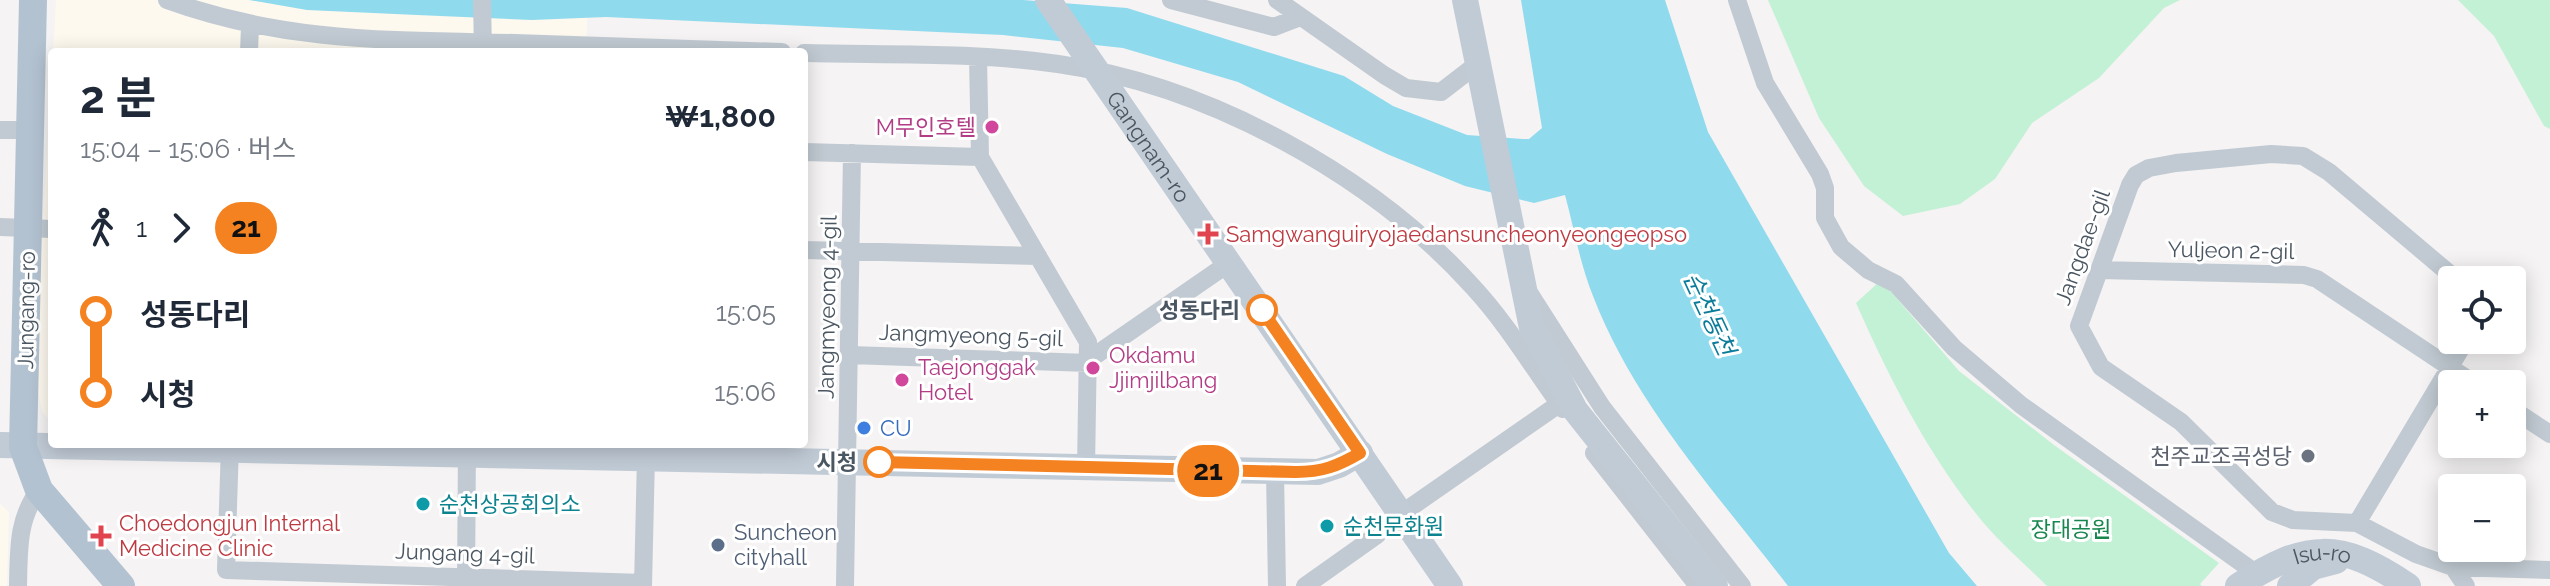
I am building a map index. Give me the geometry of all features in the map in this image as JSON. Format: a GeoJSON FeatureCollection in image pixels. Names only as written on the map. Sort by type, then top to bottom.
{"type":"FeatureCollection","features":[{"type":"Feature","properties":{"kind":"main road","name":"Jungang-ro"},"geometry":{"type":"LineString","coordinates":[[33,0],[27,228],[11,446],[39,490],[121,586]]}},
{"type":"Feature","properties":{"kind":"main road","name":"Gangnam-ro"},"geometry":{"type":"LineString","coordinates":[[1048,0],[1450,586]]}},
{"type":"Feature","properties":{"kind":"main road"},"geometry":{"type":"LineString","coordinates":[[1465,0],[1477,73],[1532,328],[1545,358],[1594,435],[1715,586]]}},
{"type":"Feature","properties":{"kind":"main road"},"geometry":{"type":"LineString","coordinates":[[1525,285],[1548,338],[1590,410],[1727,586]]}},
{"type":"Feature","properties":{"kind":"main road"},"geometry":{"type":"LineString","coordinates":[[11,446],[48,446]]}},
{"type":"Feature","properties":{"kind":"main road"},"geometry":{"type":"LineString","coordinates":[[388,448],[578,450],[646,456],[1275,472],[1318,472],[1360,453]]}},
{"type":"Feature","properties":{"kind":"main road","name":"Isu-ro"},"geometry":{"type":"LineString","coordinates":[[2247,580],[2293,557],[2322,552],[2347,553],[2379,566],[2408,586]]}},
{"type":"Feature","properties":{"kind":"main road"},"geometry":{"type":"LineString","coordinates":[[2290,586],[2323,562],[2351,561],[2379,566]]}},
{"type":"Feature","properties":{"kind":"street"},"geometry":{"type":"LineString","coordinates":[[167,0],[250,26],[289,33],[570,48]]}},
{"type":"Feature","properties":{"kind":"street"},"geometry":{"type":"LineString","coordinates":[[482,0],[482,43]]}},
{"type":"Feature","properties":{"kind":"street"},"geometry":{"type":"LineString","coordinates":[[1171,0],[1274,27],[1300,17]]}},
{"type":"Feature","properties":{"kind":"street"},"geometry":{"type":"LineString","coordinates":[[1277,0],[1406,88],[1441,92],[1477,73]]}},
{"type":"Feature","properties":{"kind":"street"},"geometry":{"type":"LineString","coordinates":[[1737,0],[1765,83],[1820,174],[1825,188],[1825,218],[1841,247],[1868,270],[1896,284],[1954,348],[2021,405],[2247,580]]}},
{"type":"Feature","properties":{"kind":"street"},"geometry":{"type":"LineString","coordinates":[[249,48],[250,26]]}},
{"type":"Feature","properties":{"kind":"street"},"geometry":{"type":"LineString","coordinates":[[808,53],[1094,63],[1228,113],[1304,153],[1374,201],[1451,263],[1475,288],[1518,341],[1623,493],[1698,586]]}},
{"type":"Feature","properties":{"kind":"street"},"geometry":{"type":"LineString","coordinates":[[978,58],[980,157],[1082,331],[1090,361],[1086,469]]}},
{"type":"Feature","properties":{"kind":"street"},"geometry":{"type":"LineString","coordinates":[[0,130],[30,130]]}},
{"type":"Feature","properties":{"kind":"street"},"geometry":{"type":"LineString","coordinates":[[808,152],[980,157]]}},
{"type":"Feature","properties":{"kind":"street","name":"Jangmyeong 4-gil"},"geometry":{"type":"LineString","coordinates":[[845,586],[852,153]]}},
{"type":"Feature","properties":{"kind":"street","name":"Jangdae-gil"},"geometry":{"type":"LineString","coordinates":[[2357,523],[2293,520],[2272,512],[2181,422],[2101,367],[2079,326],[2136,175],[2149,168],[2176,163],[2303,156],[2319,165],[2440,266]]}},
{"type":"Feature","properties":{"kind":"street"},"geometry":{"type":"LineString","coordinates":[[808,250],[1038,256]]}},
{"type":"Feature","properties":{"kind":"street"},"geometry":{"type":"LineString","coordinates":[[1090,361],[1229,263]]}},
{"type":"Feature","properties":{"kind":"street","name":"Yuljeon 2-gil"},"geometry":{"type":"LineString","coordinates":[[2099,270],[2304,275],[2317,279],[2454,370]]}},
{"type":"Feature","properties":{"kind":"street"},"geometry":{"type":"LineString","coordinates":[[1525,285],[1602,407],[1742,586]]}},
{"type":"Feature","properties":{"kind":"street"},"geometry":{"type":"LineString","coordinates":[[2457,354],[2357,523],[2416,554],[2453,567],[2550,570]]}},
{"type":"Feature","properties":{"kind":"street","name":"Jangmyeong 5-gil"},"geometry":{"type":"LineString","coordinates":[[850,355],[1090,361]]}},
{"type":"Feature","properties":{"kind":"street"},"geometry":{"type":"LineString","coordinates":[[1559,404],[1594,435]]}},
{"type":"Feature","properties":{"kind":"street"},"geometry":{"type":"LineString","coordinates":[[1401,514],[1559,404]]}},
{"type":"Feature","properties":{"kind":"street"},"geometry":{"type":"LineString","coordinates":[[2526,418],[2550,434]]}},
{"type":"Feature","properties":{"kind":"street","name":"Jungang 4-gil"},"geometry":{"type":"LineString","coordinates":[[230,448],[226,570],[290,578],[643,584]]}},
{"type":"Feature","properties":{"kind":"street"},"geometry":{"type":"LineString","coordinates":[[466,582],[467,449]]}},
{"type":"Feature","properties":{"kind":"street"},"geometry":{"type":"LineString","coordinates":[[643,584],[646,456]]}},
{"type":"Feature","properties":{"kind":"street"},"geometry":{"type":"LineString","coordinates":[[1275,472],[1277,586]]}},
{"type":"Feature","properties":{"kind":"street"},"geometry":{"type":"LineString","coordinates":[[18,586],[20,529],[27,507],[39,490]]}},
{"type":"Feature","properties":{"kind":"street"},"geometry":{"type":"LineString","coordinates":[[1305,586],[1377,535]]}},
{"type":"Feature","properties":{"kind":"street"},"geometry":{"type":"LineString","coordinates":[[2453,567],[2466,586]]}},
{"type":"Feature","properties":{"kind":"shaded area"},"geometry":{"type":"Polygon","coordinates":[[[56,0],[588,0],[586,48],[53,48],[56,0]]]}},
{"type":"Feature","properties":{"kind":"shaded area"},"geometry":{"type":"Polygon","coordinates":[[[48,135],[48,419],[42,411],[34,371],[48,135]]]}},
{"type":"Feature","properties":{"kind":"shaded area"},"geometry":{"type":"Polygon","coordinates":[[[0,504],[9,512],[7,586],[0,586],[0,504]]]}},
{"type":"Feature","properties":{"kind":"green space"},"geometry":{"type":"Polygon","coordinates":[[[1768,0],[2180,0],[2164,8],[2099,78],[2032,123],[1995,179],[1960,204],[1903,216],[1864,186],[1819,118],[1768,0]]]}},
{"type":"Feature","properties":{"kind":"green space"},"geometry":{"type":"Polygon","coordinates":[[[2458,0],[2550,0],[2550,129],[2544,126],[2494,36],[2458,0]]]}},
{"type":"Feature","properties":{"kind":"green space","name":"장대공원"},"geometry":{"type":"Polygon","coordinates":[[[1881,280],[1959,371],[2054,445],[2219,563],[2200,584],[2202,586],[2047,586],[1974,511],[1939,462],[1909,411],[1856,303],[1881,280]]]}},
{"type":"Feature","properties":{"kind":"water","name":"순천동천"},"geometry":{"type":"Polygon","coordinates":[[[249,0],[1023,0],[1127,8],[1344,76],[1393,106],[1467,135],[1529,139],[1542,128],[1521,0],[1665,0],[1708,132],[1949,553],[1977,586],[1788,586],[1680,448],[1631,374],[1588,284],[1565,195],[1534,203],[1465,186],[1387,154],[1238,82],[1123,48],[1003,35],[606,17],[532,20],[307,10],[249,0]]]}},
{"type":"Feature","properties":{"kind":"bus line","name":"21"},"geometry":{"type":"LineString","coordinates":[[879,462],[1318,472],[1360,453],[1262,310]]}},
{"type":"Feature","properties":{"kind":"place","name":"M무인호텔"},"geometry":{"type":"Point","coordinates":[992,127]}},
{"type":"Feature","properties":{"kind":"place","name":"Samgwanguiryojaedansuncheonyeongeopso"},"geometry":{"type":"Point","coordinates":[1208,234]}},
{"type":"Feature","properties":{"kind":"place","name":"성동다리"},"geometry":{"type":"Point","coordinates":[1262,310]}},
{"type":"Feature","properties":{"kind":"place","name":"Okdamu Jjimjilbang"},"geometry":{"type":"Point","coordinates":[1093,368]}},
{"type":"Feature","properties":{"kind":"place","name":"Taejonggak Hotel"},"geometry":{"type":"Point","coordinates":[902,380]}},
{"type":"Feature","properties":{"kind":"place","name":"CU"},"geometry":{"type":"Point","coordinates":[864,428]}},
{"type":"Feature","properties":{"kind":"place","name":"천주교조곡성당"},"geometry":{"type":"Point","coordinates":[2308,456]}},
{"type":"Feature","properties":{"kind":"place","name":"시청"},"geometry":{"type":"Point","coordinates":[879,462]}},
{"type":"Feature","properties":{"kind":"place","name":"순천상공회의소"},"geometry":{"type":"Point","coordinates":[423,504]}},
{"type":"Feature","properties":{"kind":"place","name":"순천문화원"},"geometry":{"type":"Point","coordinates":[1327,526]}},
{"type":"Feature","properties":{"kind":"place","name":"Choedongjun Internal Medicine Clinic"},"geometry":{"type":"Point","coordinates":[101,536]}},
{"type":"Feature","properties":{"kind":"place","name":"Suncheon cityhall"},"geometry":{"type":"Point","coordinates":[718,545]}}]}
